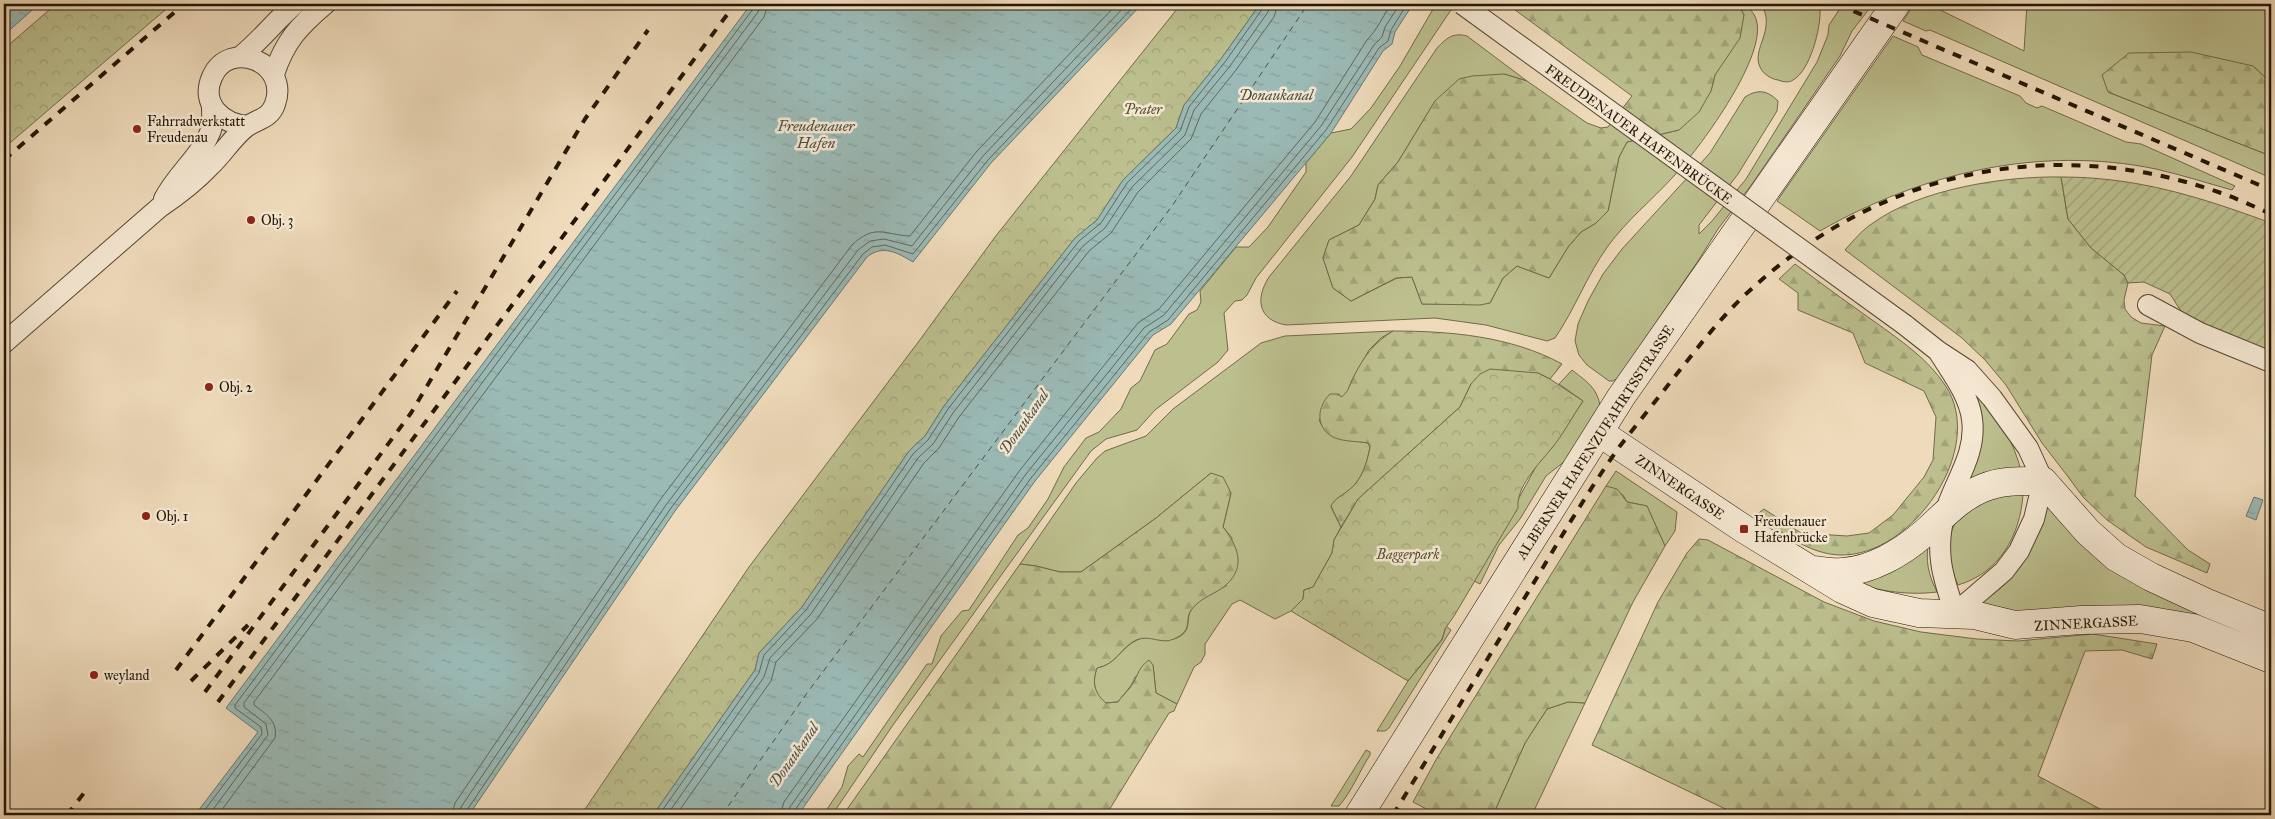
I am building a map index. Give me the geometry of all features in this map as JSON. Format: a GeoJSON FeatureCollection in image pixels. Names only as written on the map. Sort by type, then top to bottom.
{"type":"FeatureCollection","features":[{"type":"Feature","properties":{"kind":"main road","name":"ALBERNER HAFENZUFAHRTSSTRASSE"},"geometry":{"type":"LineString","coordinates":[[1359,815],[1621,397],[1896,4]]}},
{"type":"Feature","properties":{"kind":"main road","name":"ZINNERGASSE"},"geometry":{"type":"LineString","coordinates":[[1600,433],[1707,506],[1813,570],[1842,590],[1873,603],[1919,613],[1955,613],[2014,625],[2081,620],[2140,619],[2193,628],[2271,659]]}},
{"type":"Feature","properties":{"kind":"main road","name":"ZINNERGASSE"},"geometry":{"type":"LineString","coordinates":[[1813,570],[1844,572],[1872,566],[1897,554],[1923,535],[1945,513],[1980,489],[1998,483],[2043,481]]}},
{"type":"Feature","properties":{"kind":"main road"},"geometry":{"type":"LineString","coordinates":[[2043,481],[2088,532],[2116,558],[2198,600],[2271,629]]}},
{"type":"Feature","properties":{"kind":"street"},"geometry":{"type":"LineString","coordinates":[[160,207],[172,184],[197,156],[211,128],[212,106],[209,88],[212,76],[220,66],[240,57],[258,43],[282,15],[295,4]]}},
{"type":"Feature","properties":{"kind":"street"},"geometry":{"type":"LineString","coordinates":[[4,343],[160,207],[185,189],[211,165],[235,137],[248,126],[263,120],[275,106],[278,94],[274,74],[279,57],[298,26],[325,4]]}},
{"type":"Feature","properties":{"kind":"street","name":"FREUDENAUER HAFENBRÜCKE"},"geometry":{"type":"LineString","coordinates":[[1462,4],[1905,324],[1938,351]]}},
{"type":"Feature","properties":{"kind":"street"},"geometry":{"type":"LineString","coordinates":[[240,57],[252,58],[263,62],[274,74]]}},
{"type":"Feature","properties":{"kind":"street"},"geometry":{"type":"LineString","coordinates":[[212,106],[223,119],[236,125],[248,126]]}},
{"type":"Feature","properties":{"kind":"street"},"geometry":{"type":"LineString","coordinates":[[2148,305],[2200,333],[2271,362]]}},
{"type":"Feature","properties":{"kind":"street"},"geometry":{"type":"LineString","coordinates":[[1938,351],[1967,370],[1992,398],[2028,448],[2043,481],[2034,519],[2019,551],[2004,571],[1955,613]]}},
{"type":"Feature","properties":{"kind":"street","name":"ZINNERGASSE"},"geometry":{"type":"LineString","coordinates":[[1938,351],[1969,405],[1973,420],[1972,442],[1945,513],[1939,551],[1942,575],[1955,613]]}},
{"type":"Feature","properties":{"kind":"green space"},"geometry":{"type":"Polygon","coordinates":[[[56,4],[172,4],[4,148],[4,49],[56,4]]]}},
{"type":"Feature","properties":{"kind":"green space","name":"Prater"},"geometry":{"type":"Polygon","coordinates":[[[1181,4],[1260,4],[1221,59],[1184,105],[1176,128],[1123,180],[1097,220],[1075,238],[944,406],[925,436],[909,451],[802,607],[759,653],[755,670],[653,815],[581,815],[749,567],[995,237],[1181,4]]]}},
{"type":"Feature","properties":{"kind":"green space"},"geometry":{"type":"Polygon","coordinates":[[[1436,4],[1455,4],[1352,157],[1256,278],[1247,295],[1242,300],[1235,301],[1224,313],[1228,350],[1218,362],[1155,410],[1137,430],[1106,439],[1091,451],[893,725],[832,815],[823,815],[842,787],[848,766],[859,754],[863,757],[927,664],[932,664],[941,636],[962,611],[969,610],[1018,535],[1028,528],[1048,499],[1064,467],[1086,438],[1099,432],[1121,409],[1131,388],[1140,381],[1155,350],[1167,344],[1189,314],[1197,310],[1201,302],[1200,291],[1236,247],[1249,247],[1268,227],[1306,172],[1306,163],[1331,133],[1351,129],[1371,108],[1400,66],[1436,4]]]}},
{"type":"Feature","properties":{"kind":"green space"},"geometry":{"type":"Polygon","coordinates":[[[1507,4],[1738,4],[1744,15],[1740,38],[1715,75],[1711,91],[1699,112],[1679,130],[1627,142],[1619,157],[1608,211],[1596,223],[1581,232],[1568,247],[1549,278],[1517,266],[1503,278],[1490,303],[1480,305],[1422,304],[1412,277],[1396,278],[1351,301],[1333,288],[1323,258],[1329,240],[1359,225],[1375,199],[1378,185],[1398,162],[1435,101],[1459,79],[1472,76],[1504,74],[1527,81],[1587,123],[1601,128],[1608,127],[1632,96],[1507,4]]]}},
{"type":"Feature","properties":{"kind":"green space"},"geometry":{"type":"Polygon","coordinates":[[[1738,4],[1745,4],[1751,10],[1757,23],[1756,39],[1750,59],[1740,81],[1713,126],[1684,164],[1665,186],[1623,227],[1608,246],[1555,338],[1547,341],[1486,325],[1435,318],[1286,325],[1270,318],[1265,313],[1261,301],[1262,293],[1269,277],[1351,176],[1437,48],[1446,39],[1457,35],[1467,36],[1527,81],[1504,74],[1435,101],[1398,162],[1378,185],[1375,199],[1359,225],[1329,240],[1323,258],[1333,288],[1351,301],[1397,278],[1412,277],[1422,304],[1490,303],[1503,278],[1517,266],[1549,278],[1568,247],[1581,232],[1596,223],[1608,211],[1619,157],[1627,142],[1679,130],[1711,91],[1715,75],[1744,15],[1738,4]]]}},
{"type":"Feature","properties":{"kind":"green space"},"geometry":{"type":"Polygon","coordinates":[[[1761,4],[1806,4],[1820,10],[1819,27],[1809,59],[1805,68],[1791,81],[1784,82],[1773,79],[1761,70],[1758,60],[1766,22],[1761,4]]]}},
{"type":"Feature","properties":{"kind":"green space"},"geometry":{"type":"Polygon","coordinates":[[[1843,4],[1873,4],[1852,31],[1840,56],[1752,184],[1718,229],[1618,378],[1609,381],[1587,365],[1579,355],[1575,341],[1578,324],[1603,274],[1622,249],[1710,153],[1745,97],[1758,92],[1766,93],[1778,101],[1777,111],[1738,174],[1699,225],[1699,234],[1712,221],[1746,179],[1817,62],[1828,35],[1829,25],[1843,4]]]}},
{"type":"Feature","properties":{"kind":"green space"},"geometry":{"type":"Polygon","coordinates":[[[1914,4],[1928,4],[2024,51],[2027,4],[2271,4],[2271,83],[2253,66],[2108,92],[2271,156],[2271,178],[1930,30],[1926,31],[1903,21],[1914,4]]]}},
{"type":"Feature","properties":{"kind":"green space"},"geometry":{"type":"Polygon","coordinates":[[[1893,36],[1918,47],[1922,55],[2020,96],[2026,103],[2037,108],[2042,106],[2126,142],[2141,144],[2235,186],[2232,190],[2156,169],[2112,162],[2069,160],[2025,163],[1982,169],[1899,193],[1820,231],[1777,201],[1893,36]]]}},
{"type":"Feature","properties":{"kind":"green space"},"geometry":{"type":"Polygon","coordinates":[[[2191,52],[2253,66],[2271,83],[2271,156],[2108,92],[2102,75],[2129,53],[2191,52]]]}},
{"type":"Feature","properties":{"kind":"green space"},"geometry":{"type":"Polygon","coordinates":[[[2038,177],[2061,177],[2068,219],[2091,248],[2124,275],[2128,283],[2124,300],[2125,309],[2131,317],[2141,323],[2165,326],[2152,355],[2135,496],[2188,550],[2210,564],[2207,573],[2146,547],[2107,520],[2083,497],[2042,443],[2006,385],[1985,360],[1962,338],[1845,250],[1858,235],[1873,223],[1892,211],[1914,201],[1938,193],[1989,182],[2038,177]]]}},
{"type":"Feature","properties":{"kind":"green space"},"geometry":{"type":"Polygon","coordinates":[[[2061,177],[2116,181],[2168,190],[2271,223],[2271,354],[2186,319],[2170,294],[2144,282],[2128,283],[2124,275],[2091,248],[2068,219],[2061,177]]]}},
{"type":"Feature","properties":{"kind":"green space"},"geometry":{"type":"Polygon","coordinates":[[[1795,264],[1922,358],[1945,385],[1956,410],[1957,438],[1950,467],[1936,494],[1916,519],[1893,538],[1867,551],[1840,555],[1817,551],[1796,541],[1756,515],[1764,509],[1801,533],[1847,536],[1869,533],[1893,515],[1924,477],[1933,460],[1936,417],[1924,391],[1865,363],[1853,333],[1798,310],[1798,293],[1779,279],[1795,264]]]}},
{"type":"Feature","properties":{"kind":"green space"},"geometry":{"type":"Polygon","coordinates":[[[1393,331],[1381,338],[1369,350],[1347,393],[1319,420],[1323,427],[1333,435],[1346,440],[1368,443],[1370,447],[1361,476],[1354,486],[1337,499],[1331,507],[1341,527],[1334,540],[1332,553],[1313,587],[1304,590],[1303,599],[1291,611],[1275,619],[1240,600],[1232,604],[1205,644],[1205,654],[1201,662],[1194,667],[1177,704],[1156,693],[1153,665],[1135,677],[1118,702],[1105,703],[1098,695],[1095,687],[1097,668],[1109,663],[1137,640],[1148,638],[1165,640],[1182,635],[1185,633],[1190,613],[1197,602],[1226,586],[1232,538],[1223,527],[1231,493],[1211,473],[1156,518],[1081,572],[1060,572],[1020,564],[1076,483],[1105,451],[1146,436],[1173,409],[1261,343],[1285,336],[1393,331]]]}},
{"type":"Feature","properties":{"kind":"green space"},"geometry":{"type":"Polygon","coordinates":[[[1393,331],[1458,334],[1501,341],[1522,347],[1562,364],[1550,379],[1538,373],[1471,384],[1460,407],[1358,499],[1341,527],[1331,506],[1354,486],[1361,476],[1370,447],[1368,443],[1341,440],[1327,433],[1321,422],[1320,411],[1330,394],[1339,394],[1341,397],[1346,393],[1369,352],[1393,331]]]}},
{"type":"Feature","properties":{"kind":"green space","name":"Baggerpark"},"geometry":{"type":"Polygon","coordinates":[[[1490,369],[1538,373],[1583,401],[1560,438],[1524,484],[1518,500],[1518,508],[1445,629],[1442,639],[1408,681],[1291,611],[1303,599],[1304,590],[1313,587],[1332,553],[1334,540],[1358,499],[1460,407],[1471,384],[1480,374],[1490,369]]]}},
{"type":"Feature","properties":{"kind":"green space"},"geometry":{"type":"Polygon","coordinates":[[[1572,370],[1587,382],[1594,391],[1600,408],[1565,461],[1546,476],[1520,519],[1499,545],[1480,584],[1474,581],[1539,461],[1551,449],[1583,401],[1559,384],[1572,370]]]}},
{"type":"Feature","properties":{"kind":"green space"},"geometry":{"type":"Polygon","coordinates":[[[1971,384],[2007,435],[2021,471],[1968,480],[1981,443],[1982,432],[1981,409],[1971,384]]]}},
{"type":"Feature","properties":{"kind":"green space"},"geometry":{"type":"Polygon","coordinates":[[[1616,471],[1677,512],[1675,531],[1665,546],[1647,506],[1627,502],[1623,495],[1606,486],[1616,471]]]}},
{"type":"Feature","properties":{"kind":"green space"},"geometry":{"type":"Polygon","coordinates":[[[1211,473],[1223,477],[1231,493],[1223,527],[1236,548],[1238,563],[1236,570],[1226,585],[1200,601],[1192,609],[1188,617],[1187,628],[1180,635],[1169,641],[1141,638],[1131,643],[1109,663],[1097,668],[1094,683],[1099,695],[1106,703],[1118,702],[1132,685],[1141,668],[1149,660],[1153,665],[1156,693],[1177,704],[1174,711],[1169,713],[1106,815],[843,815],[1020,564],[1060,572],[1081,572],[1156,518],[1211,473]]]}},
{"type":"Feature","properties":{"kind":"green space"},"geometry":{"type":"Polygon","coordinates":[[[1606,486],[1617,489],[1627,502],[1647,506],[1665,546],[1633,602],[1585,703],[1568,702],[1547,709],[1525,743],[1493,815],[1473,815],[1459,809],[1438,815],[1413,802],[1437,758],[1606,486]]]}},
{"type":"Feature","properties":{"kind":"green space"},"geometry":{"type":"Polygon","coordinates":[[[2005,493],[2023,495],[2021,510],[2012,538],[2005,551],[1985,572],[1958,585],[1949,553],[1951,532],[1956,522],[1972,505],[2005,493]]]}},
{"type":"Feature","properties":{"kind":"green space"},"geometry":{"type":"Polygon","coordinates":[[[2045,503],[2073,535],[2271,640],[2271,649],[2007,615],[1978,604],[2005,584],[2024,562],[2036,535],[2045,503]]]}},
{"type":"Feature","properties":{"kind":"green space"},"geometry":{"type":"Polygon","coordinates":[[[1699,539],[1708,540],[1824,602],[1874,621],[1921,632],[1977,639],[2018,641],[2093,634],[2157,644],[2152,659],[2122,650],[2085,651],[2038,776],[2106,812],[2105,815],[1738,815],[1592,745],[1658,602],[1687,553],[1699,539]]]}},
{"type":"Feature","properties":{"kind":"green space"},"geometry":{"type":"Polygon","coordinates":[[[1929,540],[1928,567],[1937,592],[1913,593],[1890,591],[1867,587],[1845,580],[1929,540]]]}},
{"type":"Feature","properties":{"kind":"green space"},"geometry":{"type":"Polygon","coordinates":[[[1446,626],[1451,630],[1389,728],[1385,731],[1377,731],[1408,681],[1442,640],[1446,626]]]}},
{"type":"Feature","properties":{"kind":"green space"},"geometry":{"type":"Polygon","coordinates":[[[1568,702],[1585,703],[1532,815],[1493,815],[1525,743],[1547,709],[1568,702]]]}},
{"type":"Feature","properties":{"kind":"green space"},"geometry":{"type":"Polygon","coordinates":[[[1366,750],[1370,752],[1370,755],[1348,794],[1339,806],[1331,806],[1366,750]]]}},
{"type":"Feature","properties":{"kind":"water"},"geometry":{"type":"Polygon","coordinates":[[[4,4],[39,4],[4,35],[4,4]]]}},
{"type":"Feature","properties":{"kind":"water","name":"Freudenauer Hafen"},"geometry":{"type":"Polygon","coordinates":[[[751,4],[1142,4],[991,163],[913,262],[896,253],[885,250],[873,253],[867,257],[675,511],[469,815],[195,815],[258,732],[226,708],[751,4]]]}},
{"type":"Feature","properties":{"kind":"water","name":"Donaukanal"},"geometry":{"type":"Polygon","coordinates":[[[1260,4],[1413,4],[1395,32],[1392,44],[1383,51],[1331,133],[1171,324],[1153,335],[1035,481],[798,815],[653,815],[755,670],[759,653],[802,607],[909,451],[925,436],[944,406],[1075,238],[1097,220],[1123,180],[1176,128],[1184,105],[1221,59],[1260,4]]]}},
{"type":"Feature","properties":{"kind":"water"},"geometry":{"type":"Polygon","coordinates":[[[2254,497],[2263,500],[2256,520],[2246,516],[2254,497]]]}},
{"type":"Feature","properties":{"kind":"ferry route"},"geometry":{"type":"LineString","coordinates":[[722,815],[807,693],[1172,206],[1308,4]]}},
{"type":"Feature","properties":{"kind":"railway"},"geometry":{"type":"LineString","coordinates":[[4,160],[184,4]]}},
{"type":"Feature","properties":{"kind":"railway"},"geometry":{"type":"LineString","coordinates":[[218,702],[735,4]]}},
{"type":"Feature","properties":{"kind":"railway"},"geometry":{"type":"LineString","coordinates":[[1837,4],[2271,190]]}},
{"type":"Feature","properties":{"kind":"railway"},"geometry":{"type":"LineString","coordinates":[[205,692],[411,413],[585,119],[648,30]]}},
{"type":"Feature","properties":{"kind":"railway"},"geometry":{"type":"LineString","coordinates":[[1393,815],[1596,481],[1620,446],[1727,313],[1747,293],[1798,251],[1852,217],[1910,192],[1969,175],[2031,166],[2094,166],[2157,175],[2221,193],[2271,214]]}},
{"type":"Feature","properties":{"kind":"railway"},"geometry":{"type":"LineString","coordinates":[[176,670],[457,291]]}},
{"type":"Feature","properties":{"kind":"railway"},"geometry":{"type":"LineString","coordinates":[[191,681],[248,625]]}},
{"type":"Feature","properties":{"kind":"railway"},"geometry":{"type":"LineString","coordinates":[[67,815],[87,789]]}},
{"type":"Feature","properties":{"kind":"railway"},"geometry":{"type":"LineString","coordinates":[[113,815],[116,810]]}},
{"type":"Feature","properties":{"kind":"place","name":"Fahrradwerkstatt Freudenau"},"geometry":{"type":"Point","coordinates":[137,129]}},
{"type":"Feature","properties":{"kind":"place","name":"Obj. 3"},"geometry":{"type":"Point","coordinates":[251,220]}},
{"type":"Feature","properties":{"kind":"place","name":"Obj. 2"},"geometry":{"type":"Point","coordinates":[209,387]}},
{"type":"Feature","properties":{"kind":"place","name":"Obj. 1"},"geometry":{"type":"Point","coordinates":[146,516]}},
{"type":"Feature","properties":{"kind":"place","name":"Freudenauer Hafenbrücke"},"geometry":{"type":"Point","coordinates":[1744,529]}},
{"type":"Feature","properties":{"kind":"place","name":"weyland"},"geometry":{"type":"Point","coordinates":[94,675]}}]}
